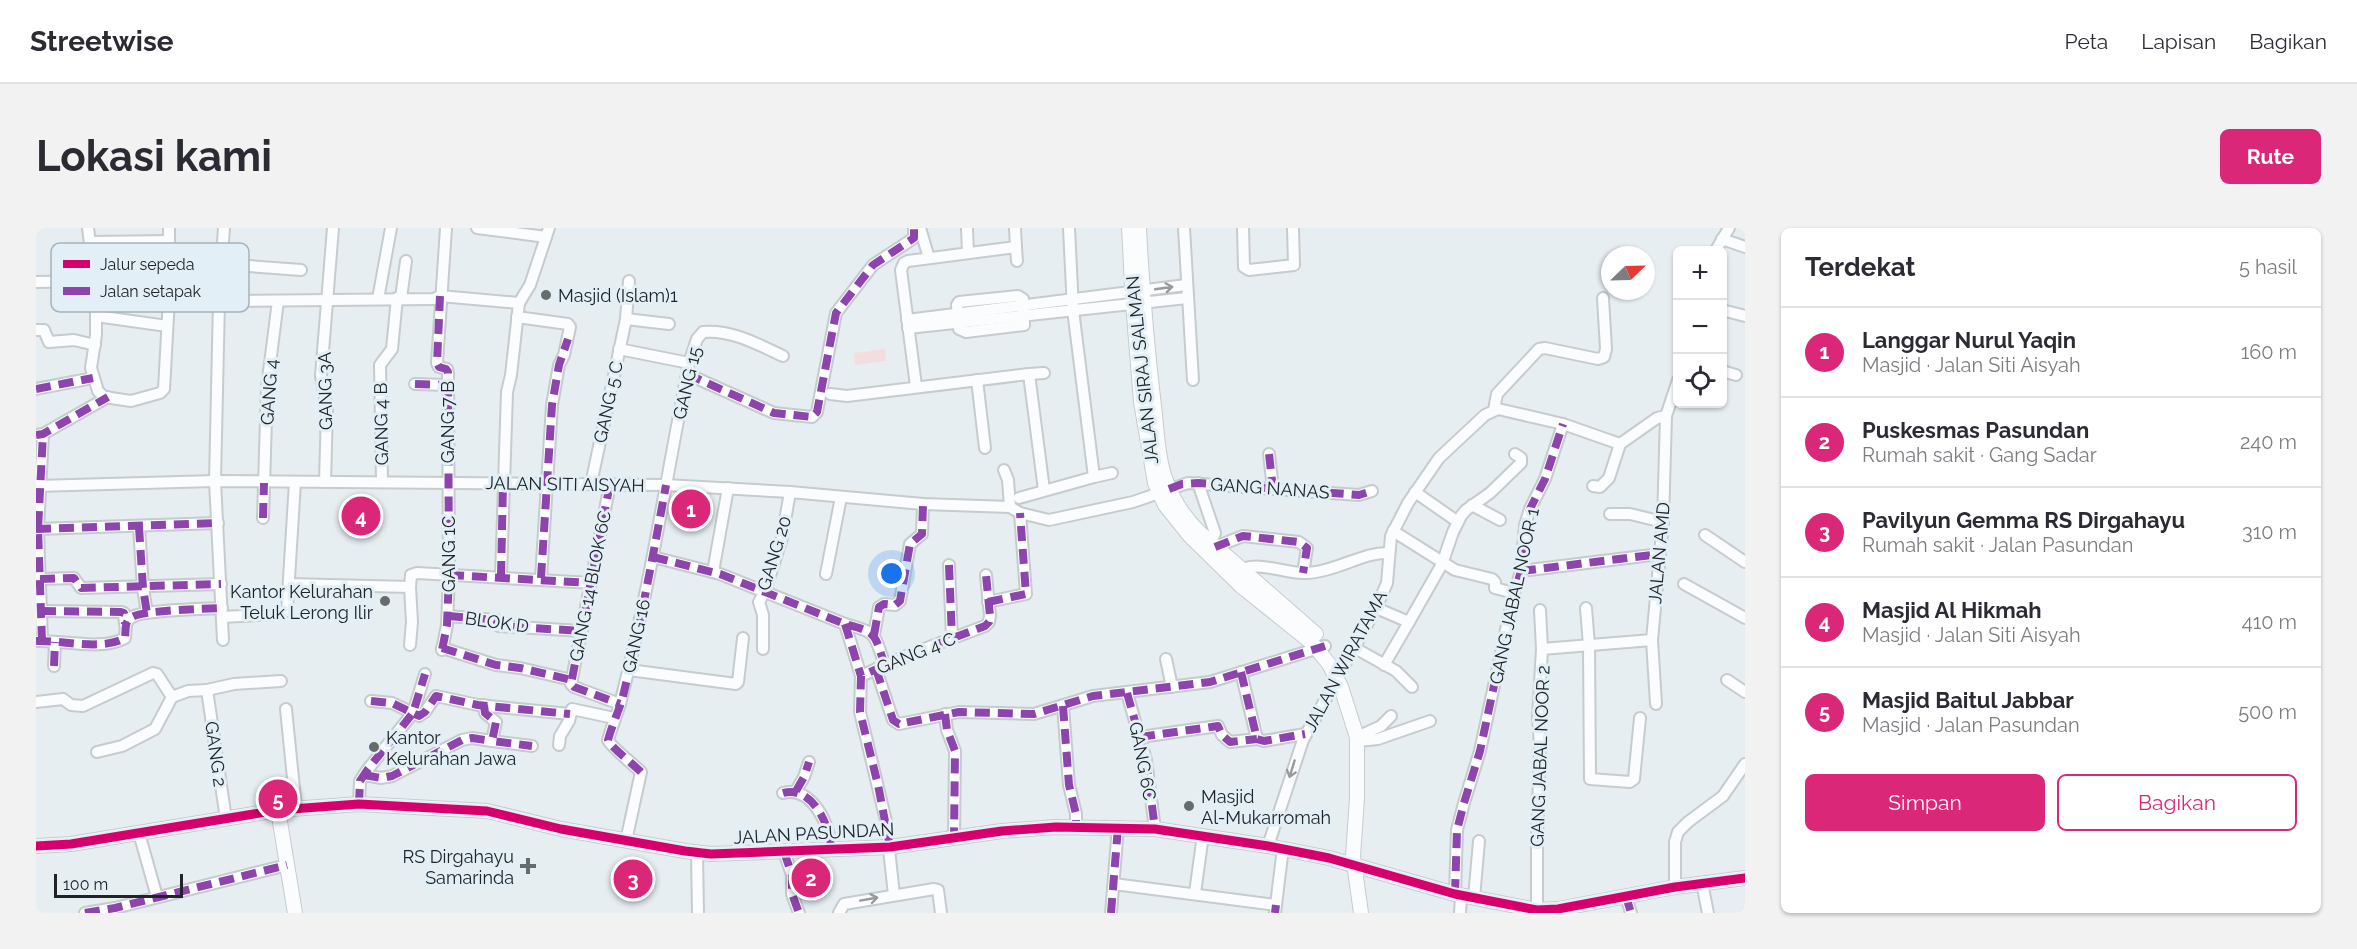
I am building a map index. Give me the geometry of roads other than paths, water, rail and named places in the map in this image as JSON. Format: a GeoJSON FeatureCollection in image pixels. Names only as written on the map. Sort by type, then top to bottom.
{"type":"FeatureCollection","features":[{"type":"Feature","properties":{"kind":"street"},"geometry":{"type":"LineString","coordinates":[[88,228],[90,242],[169,241],[169,228]]}},
{"type":"Feature","properties":{"kind":"street"},"geometry":{"type":"LineString","coordinates":[[223,243],[224,228]]}},
{"type":"Feature","properties":{"kind":"street","name":"GANG 3A"},"geometry":{"type":"LineString","coordinates":[[326,482],[327,408],[321,376],[329,301],[333,228]]}},
{"type":"Feature","properties":{"kind":"street"},"geometry":{"type":"LineString","coordinates":[[378,299],[391,228]]}},
{"type":"Feature","properties":{"kind":"street"},"geometry":{"type":"LineString","coordinates":[[440,296],[446,228]]}},
{"type":"Feature","properties":{"kind":"street"},"geometry":{"type":"LineString","coordinates":[[477,228],[548,233],[530,285],[519,303],[517,317],[512,375],[507,392],[501,576]]}},
{"type":"Feature","properties":{"kind":"street"},"geometry":{"type":"LineString","coordinates":[[619,349],[688,368],[774,413],[812,417],[817,412],[835,314],[873,265],[914,238],[914,228]]}},
{"type":"Feature","properties":{"kind":"street"},"geometry":{"type":"LineString","coordinates":[[920,228],[929,258]]}},
{"type":"Feature","properties":{"kind":"street"},"geometry":{"type":"LineString","coordinates":[[967,228],[968,253]]}},
{"type":"Feature","properties":{"kind":"street"},"geometry":{"type":"LineString","coordinates":[[1015,228],[1017,261]]}},
{"type":"Feature","properties":{"kind":"street"},"geometry":{"type":"LineString","coordinates":[[1069,228],[1073,305],[1094,477]]}},
{"type":"Feature","properties":{"kind":"street","name":"JALAN SIRAJ SALMAN"},"geometry":{"type":"LineString","coordinates":[[1129,228],[1164,491],[1170,512],[1185,530],[1237,574],[1312,630],[1338,680],[1358,739],[1353,864],[1361,913]]}},
{"type":"Feature","properties":{"kind":"street","name":"JALAN SIRAJ SALMAN"},"geometry":{"type":"LineString","coordinates":[[1138,297],[1139,228]]}},
{"type":"Feature","properties":{"kind":"street"},"geometry":{"type":"LineString","coordinates":[[1184,228],[1193,380]]}},
{"type":"Feature","properties":{"kind":"street"},"geometry":{"type":"LineString","coordinates":[[1243,228],[1244,267],[1249,270],[1294,265],[1293,228]]}},
{"type":"Feature","properties":{"kind":"street"},"geometry":{"type":"LineString","coordinates":[[1718,246],[1729,228]]}},
{"type":"Feature","properties":{"kind":"street"},"geometry":{"type":"LineString","coordinates":[[1722,238],[1745,247]]}},
{"type":"Feature","properties":{"kind":"street"},"geometry":{"type":"LineString","coordinates":[[916,386],[902,266],[908,261],[1016,247]]}},
{"type":"Feature","properties":{"kind":"street","name":"GANG 4 B"},"geometry":{"type":"LineString","coordinates":[[382,482],[380,365],[392,349],[406,261]]}},
{"type":"Feature","properties":{"kind":"street"},"geometry":{"type":"LineString","coordinates":[[249,266],[302,270]]}},
{"type":"Feature","properties":{"kind":"street","name":"GANG 5 C"},"geometry":{"type":"LineString","coordinates":[[591,484],[626,319],[629,281]]}},
{"type":"Feature","properties":{"kind":"street"},"geometry":{"type":"LineString","coordinates":[[36,282],[51,283]]}},
{"type":"Feature","properties":{"kind":"street"},"geometry":{"type":"LineString","coordinates":[[907,324],[1138,297],[1186,285]]}},
{"type":"Feature","properties":{"kind":"street"},"geometry":{"type":"LineString","coordinates":[[249,301],[434,299],[440,296],[519,303]]}},
{"type":"Feature","properties":{"kind":"street","name":"GANG 7 B"},"geometry":{"type":"LineString","coordinates":[[440,296],[437,363],[439,367],[447,369],[447,482]]}},
{"type":"Feature","properties":{"kind":"street"},"geometry":{"type":"LineString","coordinates":[[1022,297],[1025,324],[1021,326],[966,332],[960,330],[958,318],[959,302],[1022,297]]}},
{"type":"Feature","properties":{"kind":"street"},"geometry":{"type":"LineString","coordinates":[[1138,297],[1187,298]]}},
{"type":"Feature","properties":{"kind":"street"},"geometry":{"type":"LineString","coordinates":[[1603,300],[1606,349],[1604,357],[1598,358],[1545,348],[1539,350],[1497,394],[1494,410],[1503,409],[1563,424],[1620,444]]}},
{"type":"Feature","properties":{"kind":"street","name":"GANG 4"},"geometry":{"type":"LineString","coordinates":[[263,518],[267,383],[278,301]]}},
{"type":"Feature","properties":{"kind":"street"},"geometry":{"type":"LineString","coordinates":[[1727,311],[1745,316]]}},
{"type":"Feature","properties":{"kind":"street"},"geometry":{"type":"LineString","coordinates":[[96,312],[95,345],[91,368],[99,394],[131,401],[163,391],[168,312]]}},
{"type":"Feature","properties":{"kind":"street"},"geometry":{"type":"LineString","coordinates":[[219,312],[215,481],[222,640]]}},
{"type":"Feature","properties":{"kind":"street"},"geometry":{"type":"LineString","coordinates":[[96,316],[167,326]]}},
{"type":"Feature","properties":{"kind":"street"},"geometry":{"type":"LineString","coordinates":[[517,317],[568,324],[570,327],[553,396],[541,578]]}},
{"type":"Feature","properties":{"kind":"street"},"geometry":{"type":"LineString","coordinates":[[626,319],[669,324]]}},
{"type":"Feature","properties":{"kind":"street"},"geometry":{"type":"LineString","coordinates":[[36,330],[44,330],[49,342],[74,340],[95,345]]}},
{"type":"Feature","properties":{"kind":"street","name":"GANG 15"},"geometry":{"type":"LineString","coordinates":[[666,485],[688,368],[698,336],[708,332],[734,336],[783,356]]}},
{"type":"Feature","properties":{"kind":"street"},"geometry":{"type":"LineString","coordinates":[[1727,372],[1736,375]]}},
{"type":"Feature","properties":{"kind":"street"},"geometry":{"type":"LineString","coordinates":[[830,394],[847,396],[916,386],[1044,373]]}},
{"type":"Feature","properties":{"kind":"street"},"geometry":{"type":"LineString","coordinates":[[1029,374],[1044,490]]}},
{"type":"Feature","properties":{"kind":"street"},"geometry":{"type":"LineString","coordinates":[[36,389],[93,378]]}},
{"type":"Feature","properties":{"kind":"street"},"geometry":{"type":"LineString","coordinates":[[977,380],[985,448]]}},
{"type":"Feature","properties":{"kind":"street"},"geometry":{"type":"LineString","coordinates":[[415,384],[448,385]]}},
{"type":"Feature","properties":{"kind":"street"},"geometry":{"type":"LineString","coordinates":[[1593,486],[1600,487],[1607,482],[1620,444],[1657,418],[1666,416],[1673,393]]}},
{"type":"Feature","properties":{"kind":"street"},"geometry":{"type":"LineString","coordinates":[[41,612],[121,612],[124,613],[125,638],[99,644],[39,641],[41,612],[37,529],[40,434],[108,397]]}},
{"type":"Feature","properties":{"kind":"street","name":"JALAN WIRATAMA"},"geometry":{"type":"LineString","coordinates":[[1268,846],[1305,734],[1338,680],[1353,647],[1376,608],[1389,576],[1389,541],[1393,531],[1415,492],[1427,483],[1439,458],[1478,420],[1494,410]]}},
{"type":"Feature","properties":{"kind":"street","name":"JALAN AMD"},"geometry":{"type":"LineString","coordinates":[[1656,704],[1652,640],[1663,522],[1666,416]]}},
{"type":"Feature","properties":{"kind":"street","name":"GANG JABAL NOOR 1"},"geometry":{"type":"LineString","coordinates":[[1463,896],[1457,830],[1484,736],[1514,593],[1521,571],[1524,530],[1545,479],[1563,424]]}},
{"type":"Feature","properties":{"kind":"street"},"geometry":{"type":"LineString","coordinates":[[1269,453],[1272,489]]}},
{"type":"Feature","properties":{"kind":"street"},"geometry":{"type":"LineString","coordinates":[[1384,664],[1442,564],[1458,522],[1472,505],[1490,493],[1521,463],[1521,458],[1515,454]]}},
{"type":"Feature","properties":{"kind":"street"},"geometry":{"type":"LineString","coordinates":[[988,602],[1026,594],[1015,510],[1004,470]]}},
{"type":"Feature","properties":{"kind":"street"},"geometry":{"type":"LineString","coordinates":[[1019,498],[1112,473]]}},
{"type":"Feature","properties":{"kind":"street","name":"JALAN SITI AISYAH"},"geometry":{"type":"LineString","coordinates":[[39,486],[215,481],[666,485],[790,492],[1015,510],[1045,520],[1133,502],[1164,491]]}},
{"type":"Feature","properties":{"kind":"street"},"geometry":{"type":"LineString","coordinates":[[125,624],[132,616],[147,613],[286,612],[295,482]]}},
{"type":"Feature","properties":{"kind":"street","name":"GANG 1C"},"geometry":{"type":"LineString","coordinates":[[447,482],[448,620],[442,649],[573,684]]}},
{"type":"Feature","properties":{"kind":"street"},"geometry":{"type":"LineString","coordinates":[[1198,483],[1215,533],[1213,545],[1243,536],[1299,542],[1307,548],[1303,573]]}},
{"type":"Feature","properties":{"kind":"street","name":"GANG NANAS"},"geometry":{"type":"LineString","coordinates":[[1164,491],[1182,484],[1198,483],[1359,495],[1372,491]]}},
{"type":"Feature","properties":{"kind":"street","name":"GANG 14 BLOK 6C"},"geometry":{"type":"LineString","coordinates":[[573,684],[610,484]]}},
{"type":"Feature","properties":{"kind":"street","name":"GANG 16"},"geometry":{"type":"LineString","coordinates":[[626,841],[641,772],[609,743],[629,670],[666,485]]}},
{"type":"Feature","properties":{"kind":"street"},"geometry":{"type":"LineString","coordinates":[[713,572],[728,488]]}},
{"type":"Feature","properties":{"kind":"street","name":"JALAN SIRAJ SALMAN"},"geometry":{"type":"LineString","coordinates":[[1164,491],[1237,574]]}},
{"type":"Feature","properties":{"kind":"street","name":"GANG 20"},"geometry":{"type":"LineString","coordinates":[[763,649],[763,615],[758,605],[765,591],[782,538],[790,492]]}},
{"type":"Feature","properties":{"kind":"street"},"geometry":{"type":"LineString","coordinates":[[1415,492],[1458,522]]}},
{"type":"Feature","properties":{"kind":"street"},"geometry":{"type":"LineString","coordinates":[[826,574],[841,497]]}},
{"type":"Feature","properties":{"kind":"street"},"geometry":{"type":"LineString","coordinates":[[923,504],[922,534],[910,544],[900,601],[895,605],[884,604],[879,607],[874,635],[895,723],[959,712],[1029,714],[1088,697],[1210,682],[1321,647]]}},
{"type":"Feature","properties":{"kind":"street"},"geometry":{"type":"LineString","coordinates":[[1472,505],[1500,520]]}},
{"type":"Feature","properties":{"kind":"street"},"geometry":{"type":"LineString","coordinates":[[1610,514],[1630,514],[1663,522]]}},
{"type":"Feature","properties":{"kind":"street"},"geometry":{"type":"LineString","coordinates":[[37,529],[218,523]]}},
{"type":"Feature","properties":{"kind":"street"},"geometry":{"type":"LineString","coordinates":[[139,527],[147,613]]}},
{"type":"Feature","properties":{"kind":"street"},"geometry":{"type":"LineString","coordinates":[[1393,531],[1442,564],[1455,570],[1492,579],[1495,581],[1495,588],[1514,593]]}},
{"type":"Feature","properties":{"kind":"street"},"geometry":{"type":"LineString","coordinates":[[1705,535],[1745,562]]}},
{"type":"Feature","properties":{"kind":"street"},"geometry":{"type":"LineString","coordinates":[[1237,574],[1251,566],[1303,573],[1337,568],[1379,553],[1389,553]]}},
{"type":"Feature","properties":{"kind":"street"},"geometry":{"type":"LineString","coordinates":[[1521,571],[1660,554]]}},
{"type":"Feature","properties":{"kind":"street"},"geometry":{"type":"LineString","coordinates":[[653,557],[713,572],[845,624],[868,630],[874,635]]}},
{"type":"Feature","properties":{"kind":"street"},"geometry":{"type":"LineString","coordinates":[[949,565],[952,638]]}},
{"type":"Feature","properties":{"kind":"street"},"geometry":{"type":"LineString","coordinates":[[410,645],[412,622],[410,587],[413,574],[541,578],[592,583]]}},
{"type":"Feature","properties":{"kind":"street","name":"GANG 4 C"},"geometry":{"type":"LineString","coordinates":[[894,895],[883,804],[860,712],[861,676],[987,625],[990,616],[986,575]]}},
{"type":"Feature","properties":{"kind":"street"},"geometry":{"type":"LineString","coordinates":[[40,579],[73,578],[81,588],[221,584]]}},
{"type":"Feature","properties":{"kind":"street"},"geometry":{"type":"LineString","coordinates":[[289,584],[410,587]]}},
{"type":"Feature","properties":{"kind":"street"},"geometry":{"type":"LineString","coordinates":[[1684,584],[1745,618]]}},
{"type":"Feature","properties":{"kind":"street"},"geometry":{"type":"LineString","coordinates":[[1376,608],[1409,622]]}},
{"type":"Feature","properties":{"kind":"street"},"geometry":{"type":"LineString","coordinates":[[1586,608],[1589,645],[1590,779],[1630,782],[1634,779],[1640,718]]}},
{"type":"Feature","properties":{"kind":"street"},"geometry":{"type":"LineString","coordinates":[[1540,610],[1542,649]]}},
{"type":"Feature","properties":{"kind":"street","name":"BLOK D"},"geometry":{"type":"LineString","coordinates":[[448,620],[496,620],[501,626],[582,631]]}},
{"type":"Feature","properties":{"kind":"street"},"geometry":{"type":"LineString","coordinates":[[845,624],[861,676]]}},
{"type":"Feature","properties":{"kind":"street"},"geometry":{"type":"LineString","coordinates":[[629,670],[736,684],[743,638]]}},
{"type":"Feature","properties":{"kind":"street","name":"GANG JABAL NOOR 2"},"geometry":{"type":"LineString","coordinates":[[1537,910],[1536,842],[1540,750],[1538,717],[1542,649],[1652,640]]}},
{"type":"Feature","properties":{"kind":"street"},"geometry":{"type":"LineString","coordinates":[[54,666],[55,642]]}},
{"type":"Feature","properties":{"kind":"street"},"geometry":{"type":"LineString","coordinates":[[1353,647],[1402,676],[1412,687]]}},
{"type":"Feature","properties":{"kind":"street"},"geometry":{"type":"LineString","coordinates":[[1166,659],[1172,687]]}},
{"type":"Feature","properties":{"kind":"street"},"geometry":{"type":"LineString","coordinates":[[1241,672],[1257,739]]}},
{"type":"Feature","properties":{"kind":"street"},"geometry":{"type":"LineString","coordinates":[[36,702],[62,699],[79,707],[155,673],[172,697]]}},
{"type":"Feature","properties":{"kind":"street"},"geometry":{"type":"LineString","coordinates":[[358,804],[359,787],[364,775],[413,713],[425,674]]}},
{"type":"Feature","properties":{"kind":"street"},"geometry":{"type":"LineString","coordinates":[[1727,680],[1745,692]]}},
{"type":"Feature","properties":{"kind":"street"},"geometry":{"type":"LineString","coordinates":[[97,752],[122,746],[155,729],[172,697],[188,691],[207,690],[234,684],[281,681]]}},
{"type":"Feature","properties":{"kind":"street"},"geometry":{"type":"LineString","coordinates":[[573,684],[620,704]]}},
{"type":"Feature","properties":{"kind":"street","name":"GANG 2"},"geometry":{"type":"LineString","coordinates":[[207,690],[226,819]]}},
{"type":"Feature","properties":{"kind":"street","name":"GANG 6C"},"geometry":{"type":"LineString","coordinates":[[1127,693],[1146,760],[1155,830]]}},
{"type":"Feature","properties":{"kind":"street"},"geometry":{"type":"LineString","coordinates":[[371,700],[392,703],[419,716],[436,696],[484,705],[570,714]]}},
{"type":"Feature","properties":{"kind":"street"},"geometry":{"type":"LineString","coordinates":[[484,705],[485,712],[496,722],[492,741]]}},
{"type":"Feature","properties":{"kind":"street"},"geometry":{"type":"LineString","coordinates":[[1063,706],[1069,785],[1076,814],[1076,826]]}},
{"type":"Feature","properties":{"kind":"street"},"geometry":{"type":"LineString","coordinates":[[286,709],[296,808]]}},
{"type":"Feature","properties":{"kind":"street"},"geometry":{"type":"LineString","coordinates":[[559,744],[560,736],[569,721],[572,709],[614,718]]}},
{"type":"Feature","properties":{"kind":"street"},"geometry":{"type":"LineString","coordinates":[[945,714],[947,730],[955,752],[954,838]]}},
{"type":"Feature","properties":{"kind":"street"},"geometry":{"type":"LineString","coordinates":[[1358,739],[1381,726],[1391,716]]}},
{"type":"Feature","properties":{"kind":"street"},"geometry":{"type":"LineString","coordinates":[[1358,739],[1378,739],[1430,721]]}},
{"type":"Feature","properties":{"kind":"street"},"geometry":{"type":"LineString","coordinates":[[1140,737],[1218,726],[1222,735],[1230,742],[1257,739],[1264,741],[1305,734]]}},
{"type":"Feature","properties":{"kind":"street"},"geometry":{"type":"LineString","coordinates":[[364,775],[392,776],[462,740],[472,738],[532,747]]}},
{"type":"Feature","properties":{"kind":"street"},"geometry":{"type":"LineString","coordinates":[[796,791],[804,777],[808,762]]}},
{"type":"Feature","properties":{"kind":"street"},"geometry":{"type":"LineString","coordinates":[[1674,887],[1675,843],[1678,832],[1724,796],[1744,766]]}},
{"type":"Feature","properties":{"kind":"street"},"geometry":{"type":"LineString","coordinates":[[783,793],[796,791],[818,810],[831,840],[831,850]]}},
{"type":"Feature","properties":{"kind":"street","name":"JALAN PASUNDAN"},"geometry":{"type":"LineString","coordinates":[[36,846],[71,844],[278,810],[358,804],[487,811],[561,829],[697,853],[890,847],[1012,830],[1076,826],[1155,830],[1283,848],[1353,864],[1507,909],[1558,911],[1674,887],[1745,878]]}},
{"type":"Feature","properties":{"kind":"street"},"geometry":{"type":"LineString","coordinates":[[278,810],[295,913]]}},
{"type":"Feature","properties":{"kind":"street"},"geometry":{"type":"LineString","coordinates":[[1111,913],[1119,827]]}},
{"type":"Feature","properties":{"kind":"street"},"geometry":{"type":"LineString","coordinates":[[139,833],[157,897]]}},
{"type":"Feature","properties":{"kind":"street"},"geometry":{"type":"LineString","coordinates":[[1195,892],[1203,835]]}},
{"type":"Feature","properties":{"kind":"street"},"geometry":{"type":"LineString","coordinates":[[1460,913],[1479,841]]}},
{"type":"Feature","properties":{"kind":"street"},"geometry":{"type":"LineString","coordinates":[[1114,884],[1195,892],[1276,909],[1283,848]]}},
{"type":"Feature","properties":{"kind":"street"},"geometry":{"type":"LineString","coordinates":[[784,852],[792,873],[792,894],[799,913]]}},
{"type":"Feature","properties":{"kind":"street"},"geometry":{"type":"LineString","coordinates":[[697,853],[698,913]]}},
{"type":"Feature","properties":{"kind":"street"},"geometry":{"type":"LineString","coordinates":[[85,913],[287,865]]}},
{"type":"Feature","properties":{"kind":"street"},"geometry":{"type":"LineString","coordinates":[[1702,883],[1708,913]]}},
{"type":"Feature","properties":{"kind":"street"},"geometry":{"type":"LineString","coordinates":[[841,908],[894,895],[934,889],[938,890],[941,913]]}},
{"type":"Feature","properties":{"kind":"street"},"geometry":{"type":"LineString","coordinates":[[1626,896],[1631,913]]}},
{"type":"Feature","properties":{"kind":"place","name":"Masjid (Islam)1"},"geometry":{"type":"Point","coordinates":[546,295]}},
{"type":"Feature","properties":{"kind":"place","name":"Langgar Nurul Yaqin"},"geometry":{"type":"Point","coordinates":[691,509]}},
{"type":"Feature","properties":{"kind":"place","name":"Masjid Al Hikmah"},"geometry":{"type":"Point","coordinates":[361,516]}},
{"type":"Feature","properties":{"kind":"place","name":"Kantor Kelurahan Teluk Lerong Ilir"},"geometry":{"type":"Point","coordinates":[385,601]}},
{"type":"Feature","properties":{"kind":"place","name":"Kantor Kelurahan Jawa"},"geometry":{"type":"Point","coordinates":[374,747]}},
{"type":"Feature","properties":{"kind":"place","name":"Masjid Baitul Jabbar"},"geometry":{"type":"Point","coordinates":[278,799]}},
{"type":"Feature","properties":{"kind":"place","name":"Masjid Al-Mukarromah"},"geometry":{"type":"Point","coordinates":[1189,806]}},
{"type":"Feature","properties":{"kind":"place","name":"RS Dirgahayu Samarinda"},"geometry":{"type":"Point","coordinates":[528,866]}},
{"type":"Feature","properties":{"kind":"place","name":"Puskesmas Pasundan"},"geometry":{"type":"Point","coordinates":[811,878]}},
{"type":"Feature","properties":{"kind":"place","name":"Pavilyun Gemma RS Dirgahayu"},"geometry":{"type":"Point","coordinates":[633,879]}}]}
